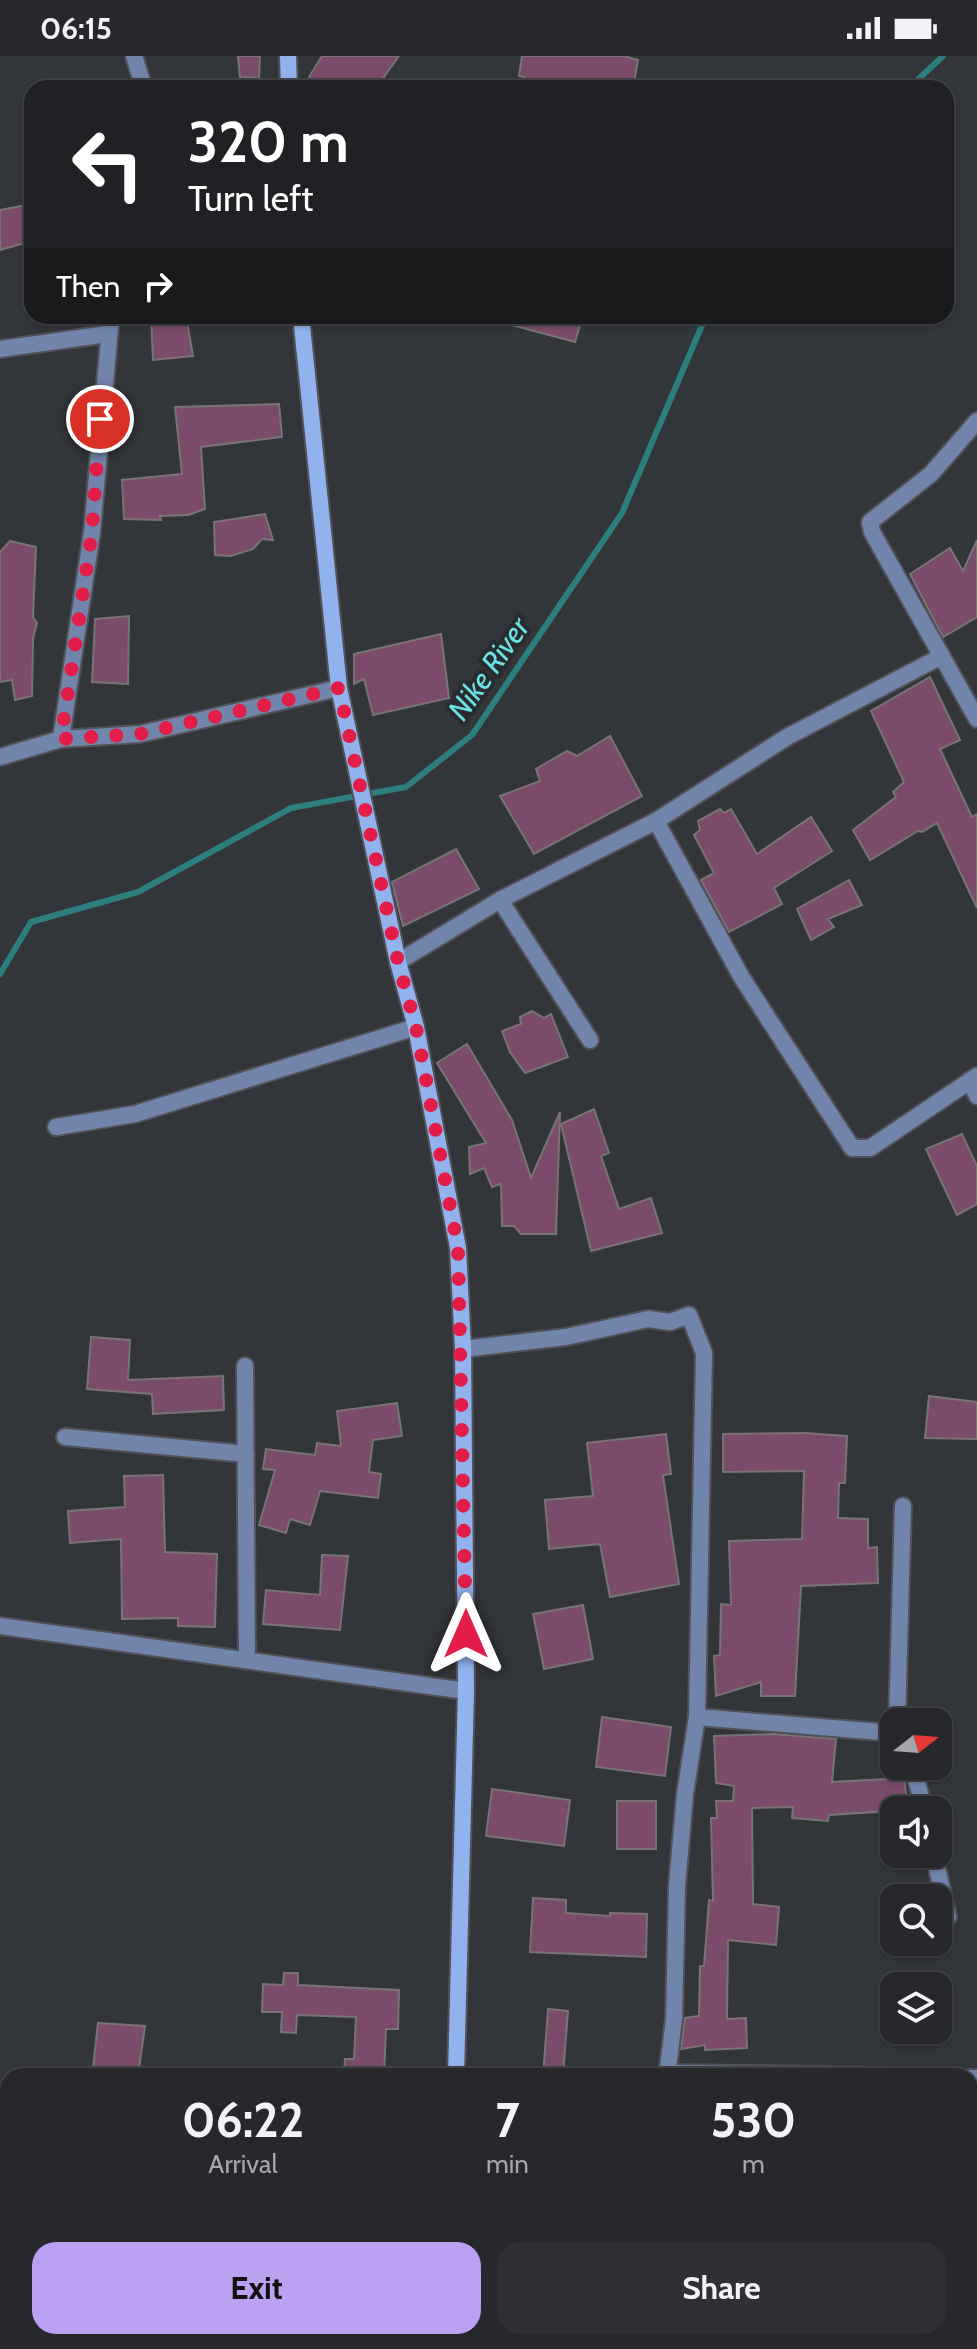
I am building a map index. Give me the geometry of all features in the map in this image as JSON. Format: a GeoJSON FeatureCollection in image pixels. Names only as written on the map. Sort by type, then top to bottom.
{"type":"FeatureCollection","features":[{"type":"Feature","properties":{"kind":"main road"},"geometry":{"type":"LineString","coordinates":[[288,56],[289,80]]}},
{"type":"Feature","properties":{"kind":"main road"},"geometry":{"type":"LineString","coordinates":[[302,324],[339,688],[398,962],[416,1027],[458,1248],[463,1349],[466,1691],[456,2068]]}},
{"type":"Feature","properties":{"kind":"street"},"geometry":{"type":"LineString","coordinates":[[134,56],[142,80]]}},
{"type":"Feature","properties":{"kind":"street"},"geometry":{"type":"LineString","coordinates":[[61,739],[92,532],[109,324]]}},
{"type":"Feature","properties":{"kind":"street"},"geometry":{"type":"LineString","coordinates":[[0,349],[107,334]]}},
{"type":"Feature","properties":{"kind":"street"},"geometry":{"type":"LineString","coordinates":[[977,421],[931,474],[870,522],[872,532],[977,719]]}},
{"type":"Feature","properties":{"kind":"street"},"geometry":{"type":"LineString","coordinates":[[398,962],[500,900],[656,821],[787,737],[942,656]]}},
{"type":"Feature","properties":{"kind":"street"},"geometry":{"type":"LineString","coordinates":[[0,757],[61,739],[140,734],[339,688]]}},
{"type":"Feature","properties":{"kind":"street"},"geometry":{"type":"LineString","coordinates":[[656,821],[742,978],[852,1148],[870,1148],[974,1078],[977,1096]]}},
{"type":"Feature","properties":{"kind":"street"},"geometry":{"type":"LineString","coordinates":[[500,900],[590,1040]]}},
{"type":"Feature","properties":{"kind":"street"},"geometry":{"type":"LineString","coordinates":[[56,1127],[135,1114],[416,1027]]}},
{"type":"Feature","properties":{"kind":"street"},"geometry":{"type":"LineString","coordinates":[[463,1349],[566,1337],[648,1319],[670,1322],[689,1315],[704,1353],[706,1377],[697,1717],[680,1855],[674,2019],[668,2068]]}},
{"type":"Feature","properties":{"kind":"street"},"geometry":{"type":"LineString","coordinates":[[245,1366],[247,1660]]}},
{"type":"Feature","properties":{"kind":"street"},"geometry":{"type":"LineString","coordinates":[[65,1437],[246,1454]]}},
{"type":"Feature","properties":{"kind":"street"},"geometry":{"type":"LineString","coordinates":[[897,1708],[903,1506]]}},
{"type":"Feature","properties":{"kind":"street"},"geometry":{"type":"LineString","coordinates":[[0,1626],[466,1691]]}},
{"type":"Feature","properties":{"kind":"street"},"geometry":{"type":"LineString","coordinates":[[697,1717],[880,1732]]}},
{"type":"Feature","properties":{"kind":"building"},"geometry":{"type":"Polygon","coordinates":[[[238,56],[260,56],[259,78],[240,77],[238,56]]]}},
{"type":"Feature","properties":{"kind":"building"},"geometry":{"type":"Polygon","coordinates":[[[322,56],[399,56],[382,80],[315,80],[309,77],[322,56]]]}},
{"type":"Feature","properties":{"kind":"building"},"geometry":{"type":"Polygon","coordinates":[[[522,56],[624,56],[638,60],[634,80],[523,80],[524,77],[519,76],[522,56]]]}},
{"type":"Feature","properties":{"kind":"building"},"geometry":{"type":"Polygon","coordinates":[[[24,206],[24,243],[0,250],[0,210],[24,206]]]}},
{"type":"Feature","properties":{"kind":"building"},"geometry":{"type":"Polygon","coordinates":[[[151,324],[187,324],[193,356],[153,360],[151,324]]]}},
{"type":"Feature","properties":{"kind":"building"},"geometry":{"type":"Polygon","coordinates":[[[508,324],[581,324],[575,342],[508,324]]]}},
{"type":"Feature","properties":{"kind":"building"},"geometry":{"type":"Polygon","coordinates":[[[279,404],[282,437],[201,447],[205,509],[188,515],[160,516],[161,520],[124,519],[122,480],[182,474],[175,407],[279,404]]]}},
{"type":"Feature","properties":{"kind":"building"},"geometry":{"type":"Polygon","coordinates":[[[265,514],[273,540],[262,539],[253,549],[231,556],[215,555],[214,522],[265,514]]]}},
{"type":"Feature","properties":{"kind":"building"},"geometry":{"type":"Polygon","coordinates":[[[977,540],[977,617],[943,637],[910,574],[950,548],[963,571],[977,540]]]}},
{"type":"Feature","properties":{"kind":"building"},"geometry":{"type":"Polygon","coordinates":[[[10,541],[36,547],[33,617],[37,623],[33,639],[32,696],[15,700],[12,680],[0,682],[0,552],[10,541]]]}},
{"type":"Feature","properties":{"kind":"building"},"geometry":{"type":"Polygon","coordinates":[[[129,616],[128,684],[92,682],[95,619],[129,616]]]}},
{"type":"Feature","properties":{"kind":"building"},"geometry":{"type":"Polygon","coordinates":[[[441,634],[449,698],[373,715],[364,679],[354,684],[354,654],[441,634]]]}},
{"type":"Feature","properties":{"kind":"building"},"geometry":{"type":"Polygon","coordinates":[[[930,677],[960,740],[940,749],[972,817],[977,814],[977,908],[937,823],[870,860],[853,830],[896,797],[893,792],[904,782],[871,711],[930,677]]]}},
{"type":"Feature","properties":{"kind":"building"},"geometry":{"type":"Polygon","coordinates":[[[610,736],[642,796],[534,854],[500,796],[540,781],[536,769],[567,751],[577,756],[610,736]]]}},
{"type":"Feature","properties":{"kind":"building"},"geometry":{"type":"Polygon","coordinates":[[[720,809],[724,813],[731,809],[757,854],[811,817],[832,851],[774,888],[782,904],[729,932],[701,880],[714,873],[694,835],[700,830],[698,821],[720,809]]]}},
{"type":"Feature","properties":{"kind":"building"},"geometry":{"type":"Polygon","coordinates":[[[456,849],[479,889],[403,926],[392,882],[456,849]]]}},
{"type":"Feature","properties":{"kind":"building"},"geometry":{"type":"Polygon","coordinates":[[[849,880],[862,905],[828,919],[834,927],[811,940],[797,909],[849,880]]]}},
{"type":"Feature","properties":{"kind":"building"},"geometry":{"type":"Polygon","coordinates":[[[532,1011],[544,1018],[551,1014],[568,1057],[525,1073],[510,1052],[502,1031],[521,1024],[520,1017],[532,1011]]]}},
{"type":"Feature","properties":{"kind":"building"},"geometry":{"type":"Polygon","coordinates":[[[467,1044],[512,1120],[531,1178],[560,1112],[556,1234],[521,1234],[514,1226],[502,1226],[501,1184],[492,1187],[484,1168],[470,1174],[469,1147],[486,1143],[437,1063],[467,1044]]]}},
{"type":"Feature","properties":{"kind":"building"},"geometry":{"type":"Polygon","coordinates":[[[594,1109],[609,1153],[601,1156],[619,1209],[651,1198],[662,1233],[591,1251],[561,1124],[594,1109]]]}},
{"type":"Feature","properties":{"kind":"building"},"geometry":{"type":"Polygon","coordinates":[[[962,1134],[977,1166],[977,1204],[957,1215],[926,1149],[962,1134]]]}},
{"type":"Feature","properties":{"kind":"building"},"geometry":{"type":"Polygon","coordinates":[[[91,1337],[130,1340],[128,1380],[223,1376],[224,1410],[153,1414],[152,1394],[87,1389],[91,1337]]]}},
{"type":"Feature","properties":{"kind":"building"},"geometry":{"type":"Polygon","coordinates":[[[929,1396],[977,1402],[977,1439],[925,1438],[929,1396]]]}},
{"type":"Feature","properties":{"kind":"building"},"geometry":{"type":"Polygon","coordinates":[[[397,1403],[402,1436],[373,1440],[369,1472],[381,1474],[378,1498],[320,1491],[310,1525],[290,1519],[286,1533],[259,1525],[275,1470],[263,1469],[266,1449],[315,1455],[317,1443],[341,1446],[337,1411],[397,1403]]]}},
{"type":"Feature","properties":{"kind":"building"},"geometry":{"type":"Polygon","coordinates":[[[666,1434],[671,1474],[663,1475],[679,1584],[610,1597],[600,1544],[549,1549],[545,1500],[593,1496],[587,1443],[666,1434]]]}},
{"type":"Feature","properties":{"kind":"building"},"geometry":{"type":"Polygon","coordinates":[[[723,1434],[847,1436],[845,1483],[839,1483],[838,1518],[868,1519],[868,1548],[877,1547],[878,1583],[801,1586],[795,1696],[761,1696],[761,1682],[716,1696],[714,1656],[720,1655],[721,1604],[731,1605],[729,1541],[802,1539],[804,1471],[723,1472],[723,1434]]]}},
{"type":"Feature","properties":{"kind":"building"},"geometry":{"type":"Polygon","coordinates":[[[163,1475],[165,1552],[217,1554],[215,1627],[178,1626],[178,1618],[122,1619],[121,1539],[70,1543],[68,1511],[125,1507],[124,1476],[163,1475]]]}},
{"type":"Feature","properties":{"kind":"building"},"geometry":{"type":"Polygon","coordinates":[[[322,1555],[348,1556],[340,1630],[263,1624],[266,1590],[320,1595],[322,1555]]]}},
{"type":"Feature","properties":{"kind":"building"},"geometry":{"type":"Polygon","coordinates":[[[583,1605],[593,1659],[544,1669],[533,1614],[583,1605]]]}},
{"type":"Feature","properties":{"kind":"building"},"geometry":{"type":"Polygon","coordinates":[[[602,1717],[671,1727],[665,1776],[596,1767],[602,1717]]]}},
{"type":"Feature","properties":{"kind":"building"},"geometry":{"type":"Polygon","coordinates":[[[774,1734],[836,1739],[832,1782],[904,1780],[906,1796],[880,1796],[880,1812],[829,1815],[828,1821],[792,1818],[793,1807],[752,1808],[753,1904],[779,1907],[776,1945],[728,1940],[727,2019],[746,2018],[747,2048],[705,2050],[705,2045],[681,2049],[685,2018],[699,2016],[700,1966],[704,1966],[709,1900],[713,1901],[711,1818],[717,1818],[716,1801],[733,1801],[734,1786],[716,1783],[714,1736],[774,1734]]]}},
{"type":"Feature","properties":{"kind":"building"},"geometry":{"type":"Polygon","coordinates":[[[492,1789],[570,1800],[564,1846],[486,1836],[492,1789]]]}},
{"type":"Feature","properties":{"kind":"building"},"geometry":{"type":"Polygon","coordinates":[[[617,1801],[656,1801],[656,1849],[617,1849],[617,1801]]]}},
{"type":"Feature","properties":{"kind":"building"},"geometry":{"type":"Polygon","coordinates":[[[533,1898],[566,1900],[566,1913],[610,1916],[610,1913],[647,1914],[646,1957],[530,1952],[533,1898]]]}},
{"type":"Feature","properties":{"kind":"building"},"geometry":{"type":"Polygon","coordinates":[[[284,1973],[298,1973],[298,1985],[399,1990],[398,2029],[386,2029],[384,2068],[344,2068],[345,2059],[354,2059],[356,2017],[297,2015],[296,2033],[281,2032],[282,2012],[262,2012],[263,1984],[283,1985],[284,1973]]]}},
{"type":"Feature","properties":{"kind":"building"},"geometry":{"type":"Polygon","coordinates":[[[548,2009],[568,2011],[564,2068],[544,2068],[548,2009]]]}},
{"type":"Feature","properties":{"kind":"building"},"geometry":{"type":"Polygon","coordinates":[[[98,2023],[145,2026],[139,2068],[93,2068],[98,2023]]]}},
{"type":"Feature","properties":{"kind":"waterway","name":"Nike River"},"geometry":{"type":"LineString","coordinates":[[918,80],[943,56]]}},
{"type":"Feature","properties":{"kind":"waterway","name":"Nike River"},"geometry":{"type":"LineString","coordinates":[[0,974],[31,922],[138,892],[291,808],[406,787],[472,735],[622,513],[703,324]]}},
{"type":"Feature","properties":{"kind":"route"},"geometry":{"type":"LineString","coordinates":[[100,419],[92,532],[61,739],[140,734],[339,688],[398,962],[416,1027],[458,1248],[463,1349],[466,1634]]}}]}
